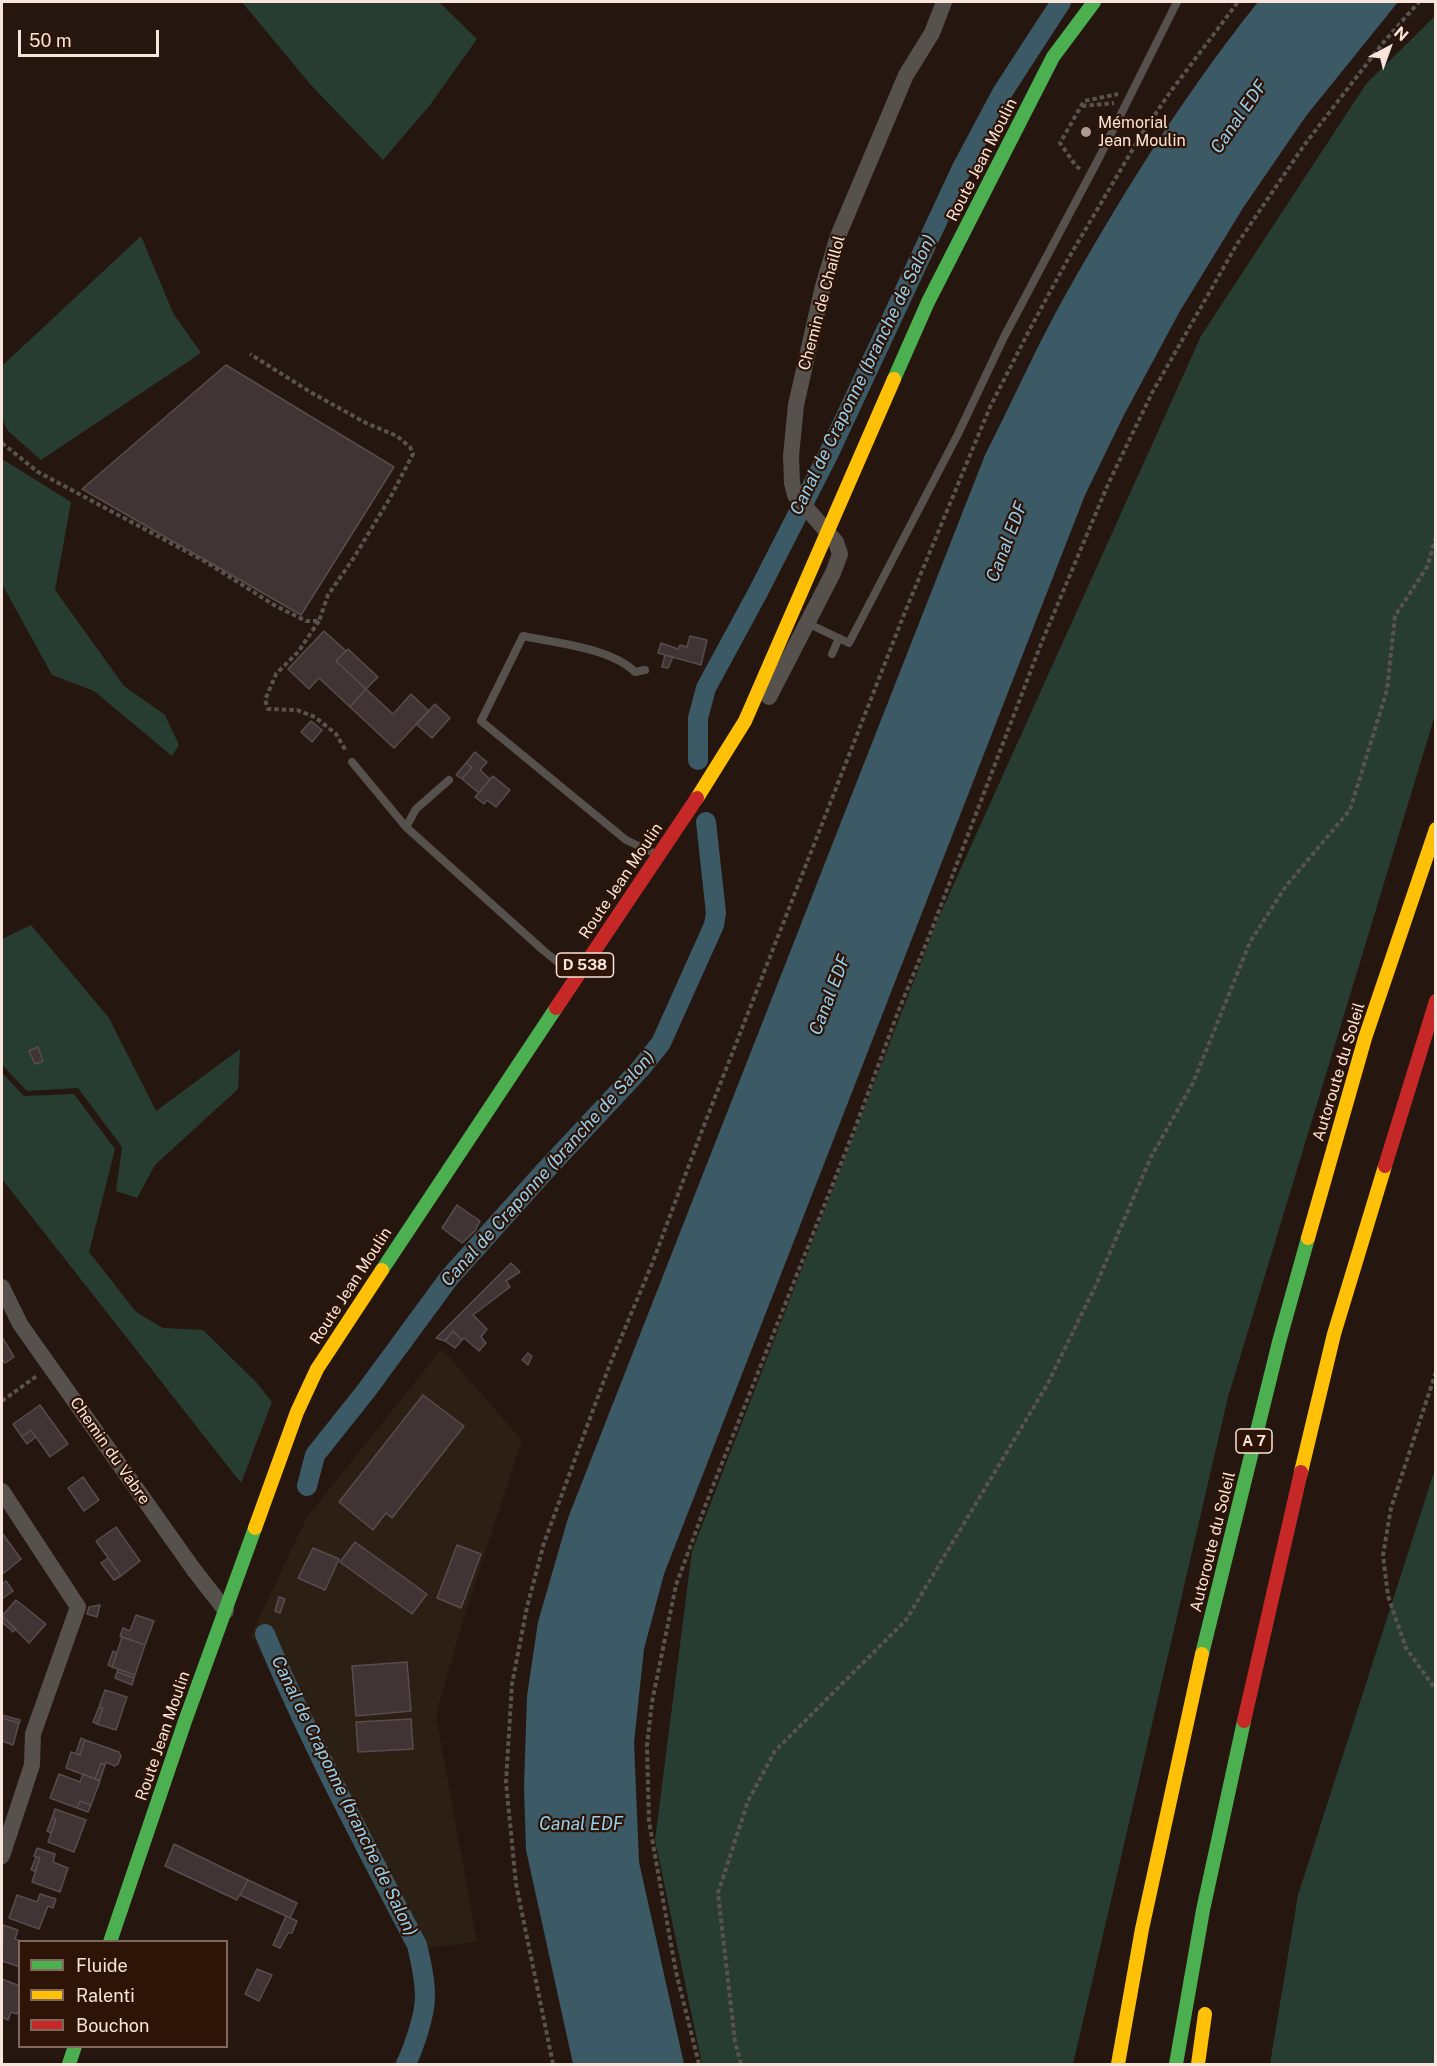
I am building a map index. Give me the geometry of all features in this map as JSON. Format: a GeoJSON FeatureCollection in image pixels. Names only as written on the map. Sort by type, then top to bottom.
{"type":"FeatureCollection","features":[{"type":"Feature","properties":{"kind":"main road","name":"Route Jean Moulin"},"geometry":{"type":"LineString","coordinates":[[110,1940],[185,1722],[297,1412],[317,1369],[453,1161],[703,790],[745,721],[928,302],[1053,57],[1094,2]]}},
{"type":"Feature","properties":{"kind":"main road","name":"Autoroute du Soleil"},"geometry":{"type":"LineString","coordinates":[[1118,2064],[1142,1929],[1211,1615],[1279,1342],[1365,1038],[1436,829]]}},
{"type":"Feature","properties":{"kind":"main road"},"geometry":{"type":"LineString","coordinates":[[1176,2064],[1203,1910],[1269,1609],[1334,1334],[1436,1001]]}},
{"type":"Feature","properties":{"kind":"main road"},"geometry":{"type":"LineString","coordinates":[[1203,1910],[1211,1942]]}},
{"type":"Feature","properties":{"kind":"main road"},"geometry":{"type":"LineString","coordinates":[[1198,2064],[1207,1997]]}},
{"type":"Feature","properties":{"kind":"main road"},"geometry":{"type":"LineString","coordinates":[[69,2064],[74,2048]]}},
{"type":"Feature","properties":{"kind":"street","name":"Chemin de Chaillol"},"geometry":{"type":"LineString","coordinates":[[807,623],[833,573],[840,554],[836,542],[795,495],[791,456],[796,405],[823,286],[838,236],[906,75],[932,33],[944,2]]}},
{"type":"Feature","properties":{"kind":"street"},"geometry":{"type":"LineString","coordinates":[[725,754],[764,707],[807,623]]}},
{"type":"Feature","properties":{"kind":"street","name":"Chemin du Vabre"},"geometry":{"type":"LineString","coordinates":[[2,1287],[20,1324],[194,1570],[226,1611]]}},
{"type":"Feature","properties":{"kind":"street"},"geometry":{"type":"LineString","coordinates":[[2,1491],[78,1607],[33,1734],[32,1764],[2,1856]]}},
{"type":"Feature","properties":{"kind":"lane"},"geometry":{"type":"LineString","coordinates":[[807,623],[849,643],[958,434],[1004,337],[1129,99],[1177,2]]}},
{"type":"Feature","properties":{"kind":"lane"},"geometry":{"type":"LineString","coordinates":[[645,670],[635,672],[626,663],[590,650],[523,636],[481,721],[626,840],[659,855]]}},
{"type":"Feature","properties":{"kind":"lane"},"geometry":{"type":"LineString","coordinates":[[832,654],[839,638]]}},
{"type":"Feature","properties":{"kind":"lane"},"geometry":{"type":"LineString","coordinates":[[352,762],[405,827],[544,951],[577,977]]}},
{"type":"Feature","properties":{"kind":"lane"},"geometry":{"type":"LineString","coordinates":[[405,827],[416,809],[449,780]]}},
{"type":"Feature","properties":{"kind":"path"},"geometry":{"type":"LineString","coordinates":[[553,2064],[516,1884],[506,1782],[512,1684],[526,1607],[544,1543],[610,1364],[652,1264],[905,612],[990,407],[1063,269],[1143,132],[1177,82],[1238,2]]}},
{"type":"Feature","properties":{"kind":"path"},"geometry":{"type":"LineString","coordinates":[[699,2064],[676,1972],[649,1821],[647,1745],[652,1702],[676,1585],[1041,644],[1114,472],[1152,393],[1237,244],[1305,144],[1382,44],[1419,2]]}},
{"type":"Feature","properties":{"kind":"path"},"geometry":{"type":"LineString","coordinates":[[1076,166],[1060,143],[1084,101],[1120,93],[1129,99]]}},
{"type":"Feature","properties":{"kind":"path"},"geometry":{"type":"LineString","coordinates":[[1082,106],[1113,102]]}},
{"type":"Feature","properties":{"kind":"path"},"geometry":{"type":"LineString","coordinates":[[250,354],[312,393],[366,423],[397,436],[410,447],[413,454],[390,498],[328,595],[320,621],[298,652],[276,674],[265,700],[268,709],[297,710],[315,717],[336,734],[352,762]]}},
{"type":"Feature","properties":{"kind":"path"},"geometry":{"type":"LineString","coordinates":[[2,443],[38,472],[206,562],[274,605],[306,621],[320,621]]}},
{"type":"Feature","properties":{"kind":"path"},"geometry":{"type":"LineString","coordinates":[[741,2064],[735,2042],[718,1893],[748,1801],[775,1751],[906,1620],[1047,1385],[1096,1285],[1151,1157],[1193,1083],[1250,942],[1286,886],[1350,810],[1387,690],[1395,616],[1427,567],[1436,537]]}},
{"type":"Feature","properties":{"kind":"path"},"geometry":{"type":"LineString","coordinates":[[2,1401],[50,1366]]}},
{"type":"Feature","properties":{"kind":"path"},"geometry":{"type":"LineString","coordinates":[[1435,1373],[1391,1508],[1383,1555],[1388,1596],[1406,1648],[1436,1690]]}},
{"type":"Feature","properties":{"kind":"shaded area"},"geometry":{"type":"Polygon","coordinates":[[[442,1349],[522,1440],[464,1617],[436,1715],[477,1942],[418,1949],[251,1635],[307,1517],[442,1349]]]}},
{"type":"Feature","properties":{"kind":"green space"},"geometry":{"type":"Polygon","coordinates":[[[242,2],[439,2],[477,39],[430,105],[383,160],[310,84],[242,2]]]}},
{"type":"Feature","properties":{"kind":"green space"},"geometry":{"type":"Polygon","coordinates":[[[1435,16],[1435,715],[1228,1397],[1073,2064],[702,2064],[655,1840],[692,1551],[938,919],[1201,336],[1366,84],[1435,16]]]}},
{"type":"Feature","properties":{"kind":"green space"},"geometry":{"type":"Polygon","coordinates":[[[141,236],[173,313],[201,353],[41,460],[7,430],[2,418],[2,366],[141,236]]]}},
{"type":"Feature","properties":{"kind":"green space"},"geometry":{"type":"Polygon","coordinates":[[[2,459],[71,502],[55,590],[124,686],[165,715],[179,745],[172,756],[94,691],[52,675],[2,584],[2,459]]]}},
{"type":"Feature","properties":{"kind":"green space"},"geometry":{"type":"Polygon","coordinates":[[[31,925],[109,1018],[156,1111],[240,1049],[238,1089],[155,1165],[137,1198],[116,1191],[122,1147],[78,1088],[27,1091],[2,1065],[2,939],[31,925]]]}},
{"type":"Feature","properties":{"kind":"green space"},"geometry":{"type":"Polygon","coordinates":[[[2,1073],[24,1096],[74,1094],[115,1149],[89,1252],[136,1312],[163,1328],[203,1330],[256,1382],[272,1402],[241,1483],[2,1179],[2,1073]]]}},
{"type":"Feature","properties":{"kind":"green space"},"geometry":{"type":"Polygon","coordinates":[[[1435,1469],[1435,2064],[1270,2064],[1298,1895],[1435,1469]]]}},
{"type":"Feature","properties":{"kind":"water","name":"Canal EDF"},"geometry":{"type":"Polygon","coordinates":[[[1258,2],[1398,2],[1306,116],[1243,208],[1180,311],[1124,415],[1085,495],[664,1574],[644,1649],[634,1742],[639,1862],[684,2064],[573,2064],[526,1850],[524,1787],[527,1696],[538,1622],[568,1518],[985,455],[1056,312],[1126,192],[1202,76],[1258,2]]]}},
{"type":"Feature","properties":{"kind":"building"},"geometry":{"type":"Polygon","coordinates":[[[226,365],[394,467],[301,615],[82,489],[226,365]]]}},
{"type":"Feature","properties":{"kind":"building"},"geometry":{"type":"Polygon","coordinates":[[[324,631],[346,651],[336,661],[366,689],[350,707],[319,678],[309,689],[288,669],[324,631]]]}},
{"type":"Feature","properties":{"kind":"building"},"geometry":{"type":"Polygon","coordinates":[[[690,636],[707,640],[701,665],[658,653],[661,643],[678,649],[680,645],[687,647],[690,636]]]}},
{"type":"Feature","properties":{"kind":"building"},"geometry":{"type":"Polygon","coordinates":[[[348,649],[378,677],[366,689],[336,661],[348,649]]]}},
{"type":"Feature","properties":{"kind":"building"},"geometry":{"type":"Polygon","coordinates":[[[665,655],[673,657],[668,668],[662,667],[665,655]]]}},
{"type":"Feature","properties":{"kind":"building"},"geometry":{"type":"Polygon","coordinates":[[[366,689],[393,714],[411,694],[429,711],[394,748],[350,707],[366,689]]]}},
{"type":"Feature","properties":{"kind":"building"},"geometry":{"type":"Polygon","coordinates":[[[435,704],[450,718],[432,738],[416,724],[435,704]]]}},
{"type":"Feature","properties":{"kind":"building"},"geometry":{"type":"Polygon","coordinates":[[[311,721],[322,730],[312,742],[301,732],[311,721]]]}},
{"type":"Feature","properties":{"kind":"building"},"geometry":{"type":"Polygon","coordinates":[[[475,752],[487,762],[480,770],[490,779],[479,793],[462,779],[472,767],[466,763],[475,752]]]}},
{"type":"Feature","properties":{"kind":"building"},"geometry":{"type":"Polygon","coordinates":[[[466,763],[472,767],[462,779],[456,775],[466,763]]]}},
{"type":"Feature","properties":{"kind":"building"},"geometry":{"type":"Polygon","coordinates":[[[493,776],[510,790],[496,807],[487,800],[484,804],[475,797],[493,776]]]}},
{"type":"Feature","properties":{"kind":"building"},"geometry":{"type":"Polygon","coordinates":[[[38,1047],[43,1061],[35,1064],[29,1051],[38,1047]]]}},
{"type":"Feature","properties":{"kind":"building"},"geometry":{"type":"Polygon","coordinates":[[[457,1205],[480,1221],[475,1231],[462,1243],[442,1228],[457,1205]]]}},
{"type":"Feature","properties":{"kind":"building"},"geometry":{"type":"Polygon","coordinates":[[[511,1263],[520,1272],[506,1281],[510,1287],[473,1315],[487,1329],[481,1337],[486,1343],[479,1351],[453,1331],[445,1341],[436,1338],[511,1263]]]}},
{"type":"Feature","properties":{"kind":"building"},"geometry":{"type":"Polygon","coordinates":[[[453,1331],[462,1340],[455,1348],[445,1341],[453,1331]]]}},
{"type":"Feature","properties":{"kind":"building"},"geometry":{"type":"Polygon","coordinates":[[[2,1337],[14,1357],[5,1363],[2,1359],[2,1337]]]}},
{"type":"Feature","properties":{"kind":"building"},"geometry":{"type":"Polygon","coordinates":[[[528,1353],[532,1356],[528,1365],[522,1360],[528,1353]]]}},
{"type":"Feature","properties":{"kind":"building"},"geometry":{"type":"Polygon","coordinates":[[[423,1395],[464,1426],[392,1518],[386,1513],[373,1530],[339,1502],[423,1395]]]}},
{"type":"Feature","properties":{"kind":"building"},"geometry":{"type":"Polygon","coordinates":[[[40,1405],[68,1444],[50,1457],[31,1430],[22,1437],[13,1424],[40,1405]]]}},
{"type":"Feature","properties":{"kind":"building"},"geometry":{"type":"Polygon","coordinates":[[[31,1430],[36,1437],[27,1444],[22,1437],[31,1430]]]}},
{"type":"Feature","properties":{"kind":"building"},"geometry":{"type":"Polygon","coordinates":[[[83,1477],[99,1500],[84,1511],[68,1488],[83,1477]]]}},
{"type":"Feature","properties":{"kind":"building"},"geometry":{"type":"Polygon","coordinates":[[[116,1527],[140,1561],[121,1576],[96,1541],[116,1527]]]}},
{"type":"Feature","properties":{"kind":"building"},"geometry":{"type":"Polygon","coordinates":[[[2,1533],[21,1559],[4,1573],[2,1570],[2,1533]]]}},
{"type":"Feature","properties":{"kind":"building"},"geometry":{"type":"Polygon","coordinates":[[[355,1542],[427,1594],[412,1614],[340,1562],[355,1542]]]}},
{"type":"Feature","properties":{"kind":"building"},"geometry":{"type":"Polygon","coordinates":[[[457,1545],[481,1554],[461,1608],[437,1598],[457,1545]]]}},
{"type":"Feature","properties":{"kind":"building"},"geometry":{"type":"Polygon","coordinates":[[[313,1548],[339,1559],[325,1590],[298,1578],[313,1548]]]}},
{"type":"Feature","properties":{"kind":"building"},"geometry":{"type":"Polygon","coordinates":[[[108,1558],[121,1576],[114,1580],[101,1563],[108,1558]]]}},
{"type":"Feature","properties":{"kind":"building"},"geometry":{"type":"Polygon","coordinates":[[[6,1581],[13,1591],[2,1599],[2,1584],[6,1581]]]}},
{"type":"Feature","properties":{"kind":"building"},"geometry":{"type":"Polygon","coordinates":[[[279,1597],[285,1599],[280,1613],[275,1611],[279,1597]]]}},
{"type":"Feature","properties":{"kind":"building"},"geometry":{"type":"Polygon","coordinates":[[[16,1600],[46,1624],[29,1643],[2,1616],[16,1600]]]}},
{"type":"Feature","properties":{"kind":"building"},"geometry":{"type":"Polygon","coordinates":[[[100,1605],[97,1617],[87,1614],[89,1607],[100,1605]]]}},
{"type":"Feature","properties":{"kind":"building"},"geometry":{"type":"Polygon","coordinates":[[[136,1615],[154,1621],[145,1645],[120,1636],[123,1628],[130,1631],[136,1615]]]}},
{"type":"Feature","properties":{"kind":"building"},"geometry":{"type":"Polygon","coordinates":[[[2,1616],[16,1629],[13,1632],[2,1622],[2,1616]]]}},
{"type":"Feature","properties":{"kind":"building"},"geometry":{"type":"Polygon","coordinates":[[[122,1637],[145,1645],[135,1675],[112,1667],[122,1637]]]}},
{"type":"Feature","properties":{"kind":"building"},"geometry":{"type":"Polygon","coordinates":[[[113,1651],[117,1653],[112,1667],[108,1665],[113,1651]]]}},
{"type":"Feature","properties":{"kind":"building"},"geometry":{"type":"Polygon","coordinates":[[[407,1662],[411,1711],[356,1716],[352,1666],[407,1662]]]}},
{"type":"Feature","properties":{"kind":"building"},"geometry":{"type":"Polygon","coordinates":[[[118,1669],[135,1675],[134,1678],[117,1672],[118,1669]]]}},
{"type":"Feature","properties":{"kind":"building"},"geometry":{"type":"Polygon","coordinates":[[[117,1672],[134,1678],[132,1685],[115,1678],[117,1672]]]}},
{"type":"Feature","properties":{"kind":"building"},"geometry":{"type":"Polygon","coordinates":[[[105,1690],[127,1697],[116,1730],[97,1724],[103,1708],[99,1707],[105,1690]]]}},
{"type":"Feature","properties":{"kind":"building"},"geometry":{"type":"Polygon","coordinates":[[[99,1707],[103,1708],[97,1724],[93,1722],[99,1707]]]}},
{"type":"Feature","properties":{"kind":"building"},"geometry":{"type":"Polygon","coordinates":[[[2,1715],[20,1720],[19,1723],[2,1718],[2,1715]]]}},
{"type":"Feature","properties":{"kind":"building"},"geometry":{"type":"Polygon","coordinates":[[[2,1718],[19,1723],[13,1745],[2,1741],[2,1718]]]}},
{"type":"Feature","properties":{"kind":"building"},"geometry":{"type":"Polygon","coordinates":[[[411,1719],[413,1749],[358,1752],[356,1722],[411,1719]]]}},
{"type":"Feature","properties":{"kind":"building"},"geometry":{"type":"Polygon","coordinates":[[[81,1738],[85,1740],[80,1755],[76,1753],[81,1738]]]}},
{"type":"Feature","properties":{"kind":"building"},"geometry":{"type":"Polygon","coordinates":[[[85,1740],[119,1752],[121,1756],[118,1764],[115,1766],[106,1762],[105,1765],[101,1763],[95,1779],[66,1768],[71,1752],[80,1755],[85,1740]]]}},
{"type":"Feature","properties":{"kind":"building"},"geometry":{"type":"Polygon","coordinates":[[[101,1763],[105,1765],[100,1780],[95,1779],[101,1763]]]}},
{"type":"Feature","properties":{"kind":"building"},"geometry":{"type":"Polygon","coordinates":[[[59,1774],[80,1782],[83,1774],[100,1781],[91,1805],[80,1801],[77,1808],[50,1798],[59,1774]]]}},
{"type":"Feature","properties":{"kind":"building"},"geometry":{"type":"Polygon","coordinates":[[[80,1801],[91,1805],[88,1812],[77,1808],[80,1801]]]}},
{"type":"Feature","properties":{"kind":"building"},"geometry":{"type":"Polygon","coordinates":[[[55,1809],[86,1820],[74,1852],[48,1842],[56,1819],[52,1818],[55,1809]]]}},
{"type":"Feature","properties":{"kind":"building"},"geometry":{"type":"Polygon","coordinates":[[[52,1818],[56,1819],[51,1833],[47,1831],[52,1818]]]}},
{"type":"Feature","properties":{"kind":"building"},"geometry":{"type":"Polygon","coordinates":[[[174,1844],[248,1880],[237,1900],[165,1866],[174,1844]]]}},
{"type":"Feature","properties":{"kind":"building"},"geometry":{"type":"Polygon","coordinates":[[[37,1848],[55,1854],[53,1862],[68,1868],[60,1892],[32,1882],[40,1858],[34,1856],[37,1848]]]}},
{"type":"Feature","properties":{"kind":"building"},"geometry":{"type":"Polygon","coordinates":[[[36,1857],[40,1858],[35,1871],[31,1870],[36,1857]]]}},
{"type":"Feature","properties":{"kind":"building"},"geometry":{"type":"Polygon","coordinates":[[[248,1880],[297,1903],[290,1918],[240,1895],[248,1880]]]}},
{"type":"Feature","properties":{"kind":"building"},"geometry":{"type":"Polygon","coordinates":[[[40,1894],[56,1899],[53,1908],[48,1906],[39,1929],[9,1918],[17,1895],[37,1902],[40,1894]]]}},
{"type":"Feature","properties":{"kind":"building"},"geometry":{"type":"Polygon","coordinates":[[[286,1916],[297,1921],[292,1933],[288,1933],[280,1948],[273,1945],[286,1916]]]}},
{"type":"Feature","properties":{"kind":"building"},"geometry":{"type":"Polygon","coordinates":[[[3,1925],[18,1930],[15,1939],[18,1940],[18,1966],[2,1961],[3,1925]]]}},
{"type":"Feature","properties":{"kind":"building"},"geometry":{"type":"Polygon","coordinates":[[[257,1969],[272,1975],[259,2001],[245,1994],[257,1969]]]}},
{"type":"Feature","properties":{"kind":"building"},"geometry":{"type":"Polygon","coordinates":[[[2,1979],[18,1985],[18,2012],[17,2014],[11,2012],[8,2020],[2,2017],[2,1979]]]}},
{"type":"Feature","properties":{"kind":"waterway","name":"Canal de Craponne (branche de Salon)"},"geometry":{"type":"LineString","coordinates":[[698,760],[698,718],[706,688],[828,455],[962,168],[1002,93],[1061,2]]}},
{"type":"Feature","properties":{"kind":"waterway","name":"Canal de Craponne (branche de Salon)"},"geometry":{"type":"LineString","coordinates":[[307,1486],[315,1455],[366,1391],[449,1278],[641,1068],[661,1043],[714,925],[716,913],[706,822]]}},
{"type":"Feature","properties":{"kind":"waterway","name":"Canal de Craponne (branche de Salon)"},"geometry":{"type":"LineString","coordinates":[[265,1634],[318,1753],[417,1945],[424,1977],[425,2004],[406,2064]]}},
{"type":"Feature","properties":{"kind":"traffic: fast"},"geometry":{"type":"LineString","coordinates":[[894,379],[928,302],[1053,57],[1094,2]]}},
{"type":"Feature","properties":{"kind":"traffic: fast"},"geometry":{"type":"LineString","coordinates":[[382,1270],[556,1008]]}},
{"type":"Feature","properties":{"kind":"traffic: fast"},"geometry":{"type":"LineString","coordinates":[[1202,1654],[1279,1342],[1308,1238]]}},
{"type":"Feature","properties":{"kind":"traffic: fast"},"geometry":{"type":"LineString","coordinates":[[111,1940],[185,1721],[255,1528]]}},
{"type":"Feature","properties":{"kind":"traffic: fast"},"geometry":{"type":"LineString","coordinates":[[1176,2064],[1203,1910],[1244,1721]]}},
{"type":"Feature","properties":{"kind":"traffic: fast"},"geometry":{"type":"LineString","coordinates":[[69,2064],[74,2048]]}},
{"type":"Feature","properties":{"kind":"traffic: slow"},"geometry":{"type":"LineString","coordinates":[[697,798],[745,721],[894,379]]}},
{"type":"Feature","properties":{"kind":"traffic: slow"},"geometry":{"type":"LineString","coordinates":[[1308,1238],[1365,1038],[1436,829]]}},
{"type":"Feature","properties":{"kind":"traffic: slow"},"geometry":{"type":"LineString","coordinates":[[1301,1472],[1334,1334],[1385,1166]]}},
{"type":"Feature","properties":{"kind":"traffic: slow"},"geometry":{"type":"LineString","coordinates":[[255,1528],[297,1412],[317,1369],[382,1270]]}},
{"type":"Feature","properties":{"kind":"traffic: slow"},"geometry":{"type":"LineString","coordinates":[[1118,2064],[1142,1929],[1202,1654]]}},
{"type":"Feature","properties":{"kind":"traffic: slow"},"geometry":{"type":"LineString","coordinates":[[1198,2064],[1205,2014]]}},
{"type":"Feature","properties":{"kind":"traffic: jam"},"geometry":{"type":"LineString","coordinates":[[556,1008],[697,798]]}},
{"type":"Feature","properties":{"kind":"traffic: jam"},"geometry":{"type":"LineString","coordinates":[[1385,1166],[1436,1001]]}},
{"type":"Feature","properties":{"kind":"traffic: jam"},"geometry":{"type":"LineString","coordinates":[[1244,1721],[1301,1472]]}},
{"type":"Feature","properties":{"kind":"place","name":"Mémorial Jean Moulin"},"geometry":{"type":"Point","coordinates":[1086,132]}}]}
